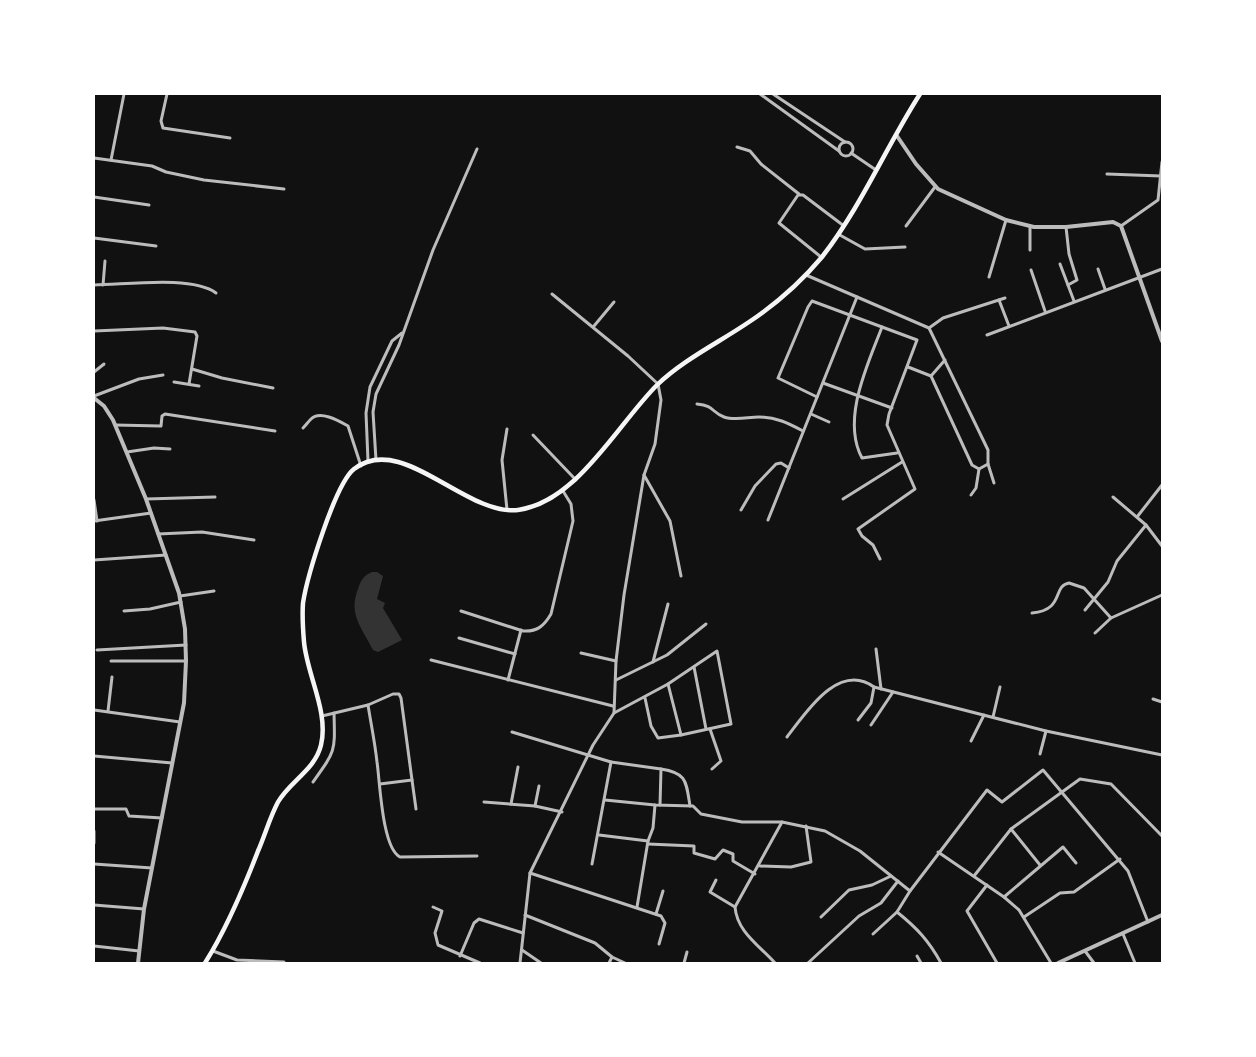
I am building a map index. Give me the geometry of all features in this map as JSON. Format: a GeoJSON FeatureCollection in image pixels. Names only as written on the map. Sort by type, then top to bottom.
{"type":"FeatureCollection","features":[{"type":"Feature","properties":{"kind":"main road"},"geometry":{"type":"LineString","coordinates":[[204,963],[237,902],[278,802],[311,766],[321,745],[321,716],[305,652],[303,605],[331,508],[346,479],[354,469],[368,460],[383,459],[406,465],[476,500],[507,510],[530,507],[563,491],[658,384],[768,309],[806,275],[844,226],[920,94]]}},
{"type":"Feature","properties":{"kind":"street"},"geometry":{"type":"LineString","coordinates":[[110,160],[124,94]]}},
{"type":"Feature","properties":{"kind":"street"},"geometry":{"type":"LineString","coordinates":[[167,94],[161,122],[163,128],[230,138]]}},
{"type":"Feature","properties":{"kind":"street"},"geometry":{"type":"LineString","coordinates":[[760,94],[844,156],[851,153]]}},
{"type":"Feature","properties":{"kind":"street"},"geometry":{"type":"LineString","coordinates":[[773,94],[840,141],[852,146],[851,153]]}},
{"type":"Feature","properties":{"kind":"street"},"geometry":{"type":"LineString","coordinates":[[897,136],[935,187],[976,208],[1006,220],[1030,226],[1066,227],[1113,222],[1121,226],[1162,341]]}},
{"type":"Feature","properties":{"kind":"street"},"geometry":{"type":"LineString","coordinates":[[839,151],[839,147],[845,142]]}},
{"type":"Feature","properties":{"kind":"street"},"geometry":{"type":"LineString","coordinates":[[737,146],[750,151],[761,164],[844,226]]}},
{"type":"Feature","properties":{"kind":"street"},"geometry":{"type":"LineString","coordinates":[[376,460],[374,400],[380,382],[399,345],[402,332],[433,250],[477,149]]}},
{"type":"Feature","properties":{"kind":"street"},"geometry":{"type":"LineString","coordinates":[[851,153],[876,170]]}},
{"type":"Feature","properties":{"kind":"street"},"geometry":{"type":"LineString","coordinates":[[94,158],[152,166],[169,173],[204,180],[284,189]]}},
{"type":"Feature","properties":{"kind":"street"},"geometry":{"type":"LineString","coordinates":[[1121,226],[1157,201],[1162,162]]}},
{"type":"Feature","properties":{"kind":"street"},"geometry":{"type":"LineString","coordinates":[[1107,174],[1161,176]]}},
{"type":"Feature","properties":{"kind":"street"},"geometry":{"type":"LineString","coordinates":[[906,226],[935,187]]}},
{"type":"Feature","properties":{"kind":"street"},"geometry":{"type":"LineString","coordinates":[[800,194],[779,223],[821,257]]}},
{"type":"Feature","properties":{"kind":"street"},"geometry":{"type":"LineString","coordinates":[[94,198],[149,205]]}},
{"type":"Feature","properties":{"kind":"street"},"geometry":{"type":"LineString","coordinates":[[989,278],[1006,220]]}},
{"type":"Feature","properties":{"kind":"street"},"geometry":{"type":"LineString","coordinates":[[1030,226],[1030,250]]}},
{"type":"Feature","properties":{"kind":"street"},"geometry":{"type":"LineString","coordinates":[[1066,227],[1069,254],[1078,280],[1068,285]]}},
{"type":"Feature","properties":{"kind":"street"},"geometry":{"type":"LineString","coordinates":[[838,234],[865,249],[905,246]]}},
{"type":"Feature","properties":{"kind":"street"},"geometry":{"type":"LineString","coordinates":[[94,238],[156,246]]}},
{"type":"Feature","properties":{"kind":"street"},"geometry":{"type":"LineString","coordinates":[[103,285],[105,261]]}},
{"type":"Feature","properties":{"kind":"street"},"geometry":{"type":"LineString","coordinates":[[1060,264],[1074,301]]}},
{"type":"Feature","properties":{"kind":"street"},"geometry":{"type":"LineString","coordinates":[[1098,269],[1105,289]]}},
{"type":"Feature","properties":{"kind":"street"},"geometry":{"type":"LineString","coordinates":[[987,334],[1162,269]]}},
{"type":"Feature","properties":{"kind":"street"},"geometry":{"type":"LineString","coordinates":[[1031,270],[1045,311]]}},
{"type":"Feature","properties":{"kind":"street"},"geometry":{"type":"LineString","coordinates":[[806,275],[929,328],[988,450],[988,464],[994,482]]}},
{"type":"Feature","properties":{"kind":"street"},"geometry":{"type":"LineString","coordinates":[[94,285],[171,282],[204,286],[216,293]]}},
{"type":"Feature","properties":{"kind":"street"},"geometry":{"type":"LineString","coordinates":[[552,294],[594,326],[658,384],[662,400],[656,433],[644,475],[624,594],[616,661],[614,714]]}},
{"type":"Feature","properties":{"kind":"street"},"geometry":{"type":"LineString","coordinates":[[768,520],[857,297]]}},
{"type":"Feature","properties":{"kind":"street"},"geometry":{"type":"LineString","coordinates":[[929,328],[943,318],[1005,298]]}},
{"type":"Feature","properties":{"kind":"street"},"geometry":{"type":"LineString","coordinates":[[999,300],[1009,326]]}},
{"type":"Feature","properties":{"kind":"street"},"geometry":{"type":"LineString","coordinates":[[817,397],[780,380],[778,375],[810,303],[816,301],[917,340],[887,425],[897,453],[915,489],[858,529],[862,536],[873,545],[880,559]]}},
{"type":"Feature","properties":{"kind":"street"},"geometry":{"type":"LineString","coordinates":[[594,326],[614,302]]}},
{"type":"Feature","properties":{"kind":"street"},"geometry":{"type":"LineString","coordinates":[[882,327],[857,395],[854,421],[860,457],[866,458],[897,453]]}},
{"type":"Feature","properties":{"kind":"street"},"geometry":{"type":"LineString","coordinates":[[94,331],[163,328],[194,331],[197,336],[189,384]]}},
{"type":"Feature","properties":{"kind":"street"},"geometry":{"type":"LineString","coordinates":[[368,460],[366,414],[370,387],[392,341],[402,332]]}},
{"type":"Feature","properties":{"kind":"street"},"geometry":{"type":"LineString","coordinates":[[931,376],[945,360]]}},
{"type":"Feature","properties":{"kind":"street"},"geometry":{"type":"LineString","coordinates":[[94,372],[104,364]]}},
{"type":"Feature","properties":{"kind":"street"},"geometry":{"type":"LineString","coordinates":[[908,367],[931,376],[972,465],[979,469]]}},
{"type":"Feature","properties":{"kind":"street"},"geometry":{"type":"LineString","coordinates":[[192,369],[222,378],[273,388]]}},
{"type":"Feature","properties":{"kind":"street"},"geometry":{"type":"LineString","coordinates":[[138,963],[144,909],[186,687],[186,645],[180,596],[151,513],[115,425],[104,406],[94,397],[139,379],[163,375]]}},
{"type":"Feature","properties":{"kind":"street"},"geometry":{"type":"LineString","coordinates":[[174,382],[199,386]]}},
{"type":"Feature","properties":{"kind":"street"},"geometry":{"type":"LineString","coordinates":[[823,383],[892,408]]}},
{"type":"Feature","properties":{"kind":"street"},"geometry":{"type":"LineString","coordinates":[[697,404],[711,406],[723,417],[732,419],[760,417],[779,419],[803,431]]}},
{"type":"Feature","properties":{"kind":"street"},"geometry":{"type":"LineString","coordinates":[[115,425],[161,426],[162,416],[165,414],[274,431]]}},
{"type":"Feature","properties":{"kind":"street"},"geometry":{"type":"LineString","coordinates":[[811,414],[829,422]]}},
{"type":"Feature","properties":{"kind":"street"},"geometry":{"type":"LineString","coordinates":[[303,428],[311,418],[317,416],[337,420],[348,426],[361,466]]}},
{"type":"Feature","properties":{"kind":"street"},"geometry":{"type":"LineString","coordinates":[[507,429],[502,460],[507,510]]}},
{"type":"Feature","properties":{"kind":"street"},"geometry":{"type":"LineString","coordinates":[[533,435],[575,479]]}},
{"type":"Feature","properties":{"kind":"street"},"geometry":{"type":"LineString","coordinates":[[127,452],[154,448],[170,449]]}},
{"type":"Feature","properties":{"kind":"street"},"geometry":{"type":"LineString","coordinates":[[843,499],[902,462]]}},
{"type":"Feature","properties":{"kind":"street"},"geometry":{"type":"LineString","coordinates":[[741,510],[755,486],[776,464],[781,463],[789,468]]}},
{"type":"Feature","properties":{"kind":"street"},"geometry":{"type":"LineString","coordinates":[[979,469],[988,464]]}},
{"type":"Feature","properties":{"kind":"street"},"geometry":{"type":"LineString","coordinates":[[971,495],[976,488],[979,469]]}},
{"type":"Feature","properties":{"kind":"street"},"geometry":{"type":"LineString","coordinates":[[644,475],[670,521],[681,576]]}},
{"type":"Feature","properties":{"kind":"street"},"geometry":{"type":"LineString","coordinates":[[1137,517],[1162,485]]}},
{"type":"Feature","properties":{"kind":"street"},"geometry":{"type":"LineString","coordinates":[[460,612],[521,630],[531,632],[540,629],[551,614],[573,521],[571,504],[563,491]]}},
{"type":"Feature","properties":{"kind":"street"},"geometry":{"type":"LineString","coordinates":[[146,500],[215,497]]}},
{"type":"Feature","properties":{"kind":"street"},"geometry":{"type":"LineString","coordinates":[[1113,497],[1146,525],[1162,546]]}},
{"type":"Feature","properties":{"kind":"street"},"geometry":{"type":"LineString","coordinates":[[94,500],[95,521],[151,513]]}},
{"type":"Feature","properties":{"kind":"street"},"geometry":{"type":"LineString","coordinates":[[1085,610],[1108,582],[1117,561],[1146,525]]}},
{"type":"Feature","properties":{"kind":"street"},"geometry":{"type":"LineString","coordinates":[[158,534],[202,532],[254,540]]}},
{"type":"Feature","properties":{"kind":"street"},"geometry":{"type":"LineString","coordinates":[[94,560],[166,555]]}},
{"type":"Feature","properties":{"kind":"street"},"geometry":{"type":"LineString","coordinates":[[1032,613],[1043,612],[1052,606],[1066,583],[1084,588],[1111,618]]}},
{"type":"Feature","properties":{"kind":"street"},"geometry":{"type":"LineString","coordinates":[[180,596],[214,591]]}},
{"type":"Feature","properties":{"kind":"street"},"geometry":{"type":"LineString","coordinates":[[1095,633],[1111,618],[1162,594]]}},
{"type":"Feature","properties":{"kind":"street"},"geometry":{"type":"LineString","coordinates":[[124,611],[150,609],[181,602]]}},
{"type":"Feature","properties":{"kind":"street"},"geometry":{"type":"LineString","coordinates":[[653,663],[668,604]]}},
{"type":"Feature","properties":{"kind":"street"},"geometry":{"type":"LineString","coordinates":[[615,680],[667,655],[706,624]]}},
{"type":"Feature","properties":{"kind":"street"},"geometry":{"type":"LineString","coordinates":[[508,680],[521,630]]}},
{"type":"Feature","properties":{"kind":"street"},"geometry":{"type":"LineString","coordinates":[[459,638],[515,654]]}},
{"type":"Feature","properties":{"kind":"street"},"geometry":{"type":"LineString","coordinates":[[97,650],[186,645]]}},
{"type":"Feature","properties":{"kind":"street"},"geometry":{"type":"LineString","coordinates":[[876,649],[881,689]]}},
{"type":"Feature","properties":{"kind":"street"},"geometry":{"type":"LineString","coordinates":[[520,963],[530,873],[603,727],[614,714],[668,684],[717,651],[731,723],[662,738],[656,736],[651,726],[645,698]]}},
{"type":"Feature","properties":{"kind":"street"},"geometry":{"type":"LineString","coordinates":[[581,653],[616,661]]}},
{"type":"Feature","properties":{"kind":"street"},"geometry":{"type":"LineString","coordinates":[[431,660],[613,706]]}},
{"type":"Feature","properties":{"kind":"street"},"geometry":{"type":"LineString","coordinates":[[110,661],[186,661]]}},
{"type":"Feature","properties":{"kind":"street"},"geometry":{"type":"LineString","coordinates":[[694,667],[708,729],[721,761],[712,769]]}},
{"type":"Feature","properties":{"kind":"street"},"geometry":{"type":"LineString","coordinates":[[108,711],[112,677]]}},
{"type":"Feature","properties":{"kind":"street"},"geometry":{"type":"LineString","coordinates":[[787,737],[824,692],[845,682],[866,682],[874,688],[1046,731],[1162,756]]}},
{"type":"Feature","properties":{"kind":"street"},"geometry":{"type":"LineString","coordinates":[[668,684],[681,735]]}},
{"type":"Feature","properties":{"kind":"street"},"geometry":{"type":"LineString","coordinates":[[993,717],[1000,686]]}},
{"type":"Feature","properties":{"kind":"street"},"geometry":{"type":"LineString","coordinates":[[858,720],[871,703],[874,688]]}},
{"type":"Feature","properties":{"kind":"street"},"geometry":{"type":"LineString","coordinates":[[871,725],[893,692]]}},
{"type":"Feature","properties":{"kind":"street"},"geometry":{"type":"LineString","coordinates":[[321,716],[398,694],[401,698],[416,809]]}},
{"type":"Feature","properties":{"kind":"street"},"geometry":{"type":"LineString","coordinates":[[1153,699],[1162,702]]}},
{"type":"Feature","properties":{"kind":"street"},"geometry":{"type":"LineString","coordinates":[[368,704],[384,818],[390,844],[396,856],[477,856]]}},
{"type":"Feature","properties":{"kind":"street"},"geometry":{"type":"LineString","coordinates":[[94,710],[180,722]]}},
{"type":"Feature","properties":{"kind":"street"},"geometry":{"type":"LineString","coordinates":[[313,782],[332,756],[335,748],[334,713]]}},
{"type":"Feature","properties":{"kind":"street"},"geometry":{"type":"LineString","coordinates":[[971,741],[984,715]]}},
{"type":"Feature","properties":{"kind":"street"},"geometry":{"type":"LineString","coordinates":[[1040,754],[1046,731]]}},
{"type":"Feature","properties":{"kind":"street"},"geometry":{"type":"LineString","coordinates":[[512,732],[611,762],[676,771],[682,775],[690,806]]}},
{"type":"Feature","properties":{"kind":"street"},"geometry":{"type":"LineString","coordinates":[[94,756],[172,763]]}},
{"type":"Feature","properties":{"kind":"street"},"geometry":{"type":"LineString","coordinates":[[592,864],[599,835],[611,762]]}},
{"type":"Feature","properties":{"kind":"street"},"geometry":{"type":"LineString","coordinates":[[511,804],[518,766]]}},
{"type":"Feature","properties":{"kind":"street"},"geometry":{"type":"LineString","coordinates":[[660,805],[661,769]]}},
{"type":"Feature","properties":{"kind":"street"},"geometry":{"type":"LineString","coordinates":[[873,934],[898,912],[910,891],[938,852],[987,790],[1003,802],[1042,770],[1120,859],[1128,871],[1148,922]]}},
{"type":"Feature","properties":{"kind":"street"},"geometry":{"type":"LineString","coordinates":[[974,876],[1011,829],[1062,794],[1080,779],[1110,784],[1162,836]]}},
{"type":"Feature","properties":{"kind":"street"},"geometry":{"type":"LineString","coordinates":[[380,784],[412,780]]}},
{"type":"Feature","properties":{"kind":"street"},"geometry":{"type":"LineString","coordinates":[[535,806],[539,786]]}},
{"type":"Feature","properties":{"kind":"street"},"geometry":{"type":"LineString","coordinates":[[605,800],[690,806],[695,807],[701,814],[742,822],[782,822],[806,826],[838,837],[860,851],[910,891]]}},
{"type":"Feature","properties":{"kind":"street"},"geometry":{"type":"LineString","coordinates":[[484,802],[535,806],[562,812]]}},
{"type":"Feature","properties":{"kind":"street"},"geometry":{"type":"LineString","coordinates":[[636,907],[648,843],[653,828],[655,805]]}},
{"type":"Feature","properties":{"kind":"street"},"geometry":{"type":"LineString","coordinates":[[94,809],[126,809],[130,816],[162,818]]}},
{"type":"Feature","properties":{"kind":"street"},"geometry":{"type":"LineString","coordinates":[[775,963],[743,930],[736,916],[735,907],[760,866],[782,822]]}},
{"type":"Feature","properties":{"kind":"street"},"geometry":{"type":"LineString","coordinates":[[760,866],[791,867],[811,862],[806,826]]}},
{"type":"Feature","properties":{"kind":"street"},"geometry":{"type":"LineString","coordinates":[[1011,829],[1040,865]]}},
{"type":"Feature","properties":{"kind":"street"},"geometry":{"type":"LineString","coordinates":[[94,831],[94,843]]}},
{"type":"Feature","properties":{"kind":"street"},"geometry":{"type":"LineString","coordinates":[[599,835],[648,843],[694,846],[694,853],[716,859],[722,850],[734,854],[733,860],[755,874]]}},
{"type":"Feature","properties":{"kind":"street"},"geometry":{"type":"LineString","coordinates":[[1004,897],[1063,846],[1076,863]]}},
{"type":"Feature","properties":{"kind":"street"},"geometry":{"type":"LineString","coordinates":[[938,852],[1004,897],[1024,917],[1051,963]]}},
{"type":"Feature","properties":{"kind":"street"},"geometry":{"type":"LineString","coordinates":[[1024,917],[1060,893],[1074,892],[1120,859]]}},
{"type":"Feature","properties":{"kind":"street"},"geometry":{"type":"LineString","coordinates":[[94,864],[152,868]]}},
{"type":"Feature","properties":{"kind":"street"},"geometry":{"type":"LineString","coordinates":[[530,873],[656,914],[665,921],[659,944]]}},
{"type":"Feature","properties":{"kind":"street"},"geometry":{"type":"LineString","coordinates":[[821,917],[849,890],[872,885],[890,876]]}},
{"type":"Feature","properties":{"kind":"street"},"geometry":{"type":"LineString","coordinates":[[716,880],[710,892],[735,907]]}},
{"type":"Feature","properties":{"kind":"street"},"geometry":{"type":"LineString","coordinates":[[808,963],[859,916],[881,902],[898,881]]}},
{"type":"Feature","properties":{"kind":"street"},"geometry":{"type":"LineString","coordinates":[[986,885],[967,912],[997,963]]}},
{"type":"Feature","properties":{"kind":"street"},"geometry":{"type":"LineString","coordinates":[[656,914],[663,891]]}},
{"type":"Feature","properties":{"kind":"street"},"geometry":{"type":"LineString","coordinates":[[94,905],[144,909]]}},
{"type":"Feature","properties":{"kind":"street"},"geometry":{"type":"LineString","coordinates":[[433,907],[442,911],[435,939],[442,948],[480,963]]}},
{"type":"Feature","properties":{"kind":"street"},"geometry":{"type":"LineString","coordinates":[[898,912],[928,940],[940,962],[933,963]]}},
{"type":"Feature","properties":{"kind":"street"},"geometry":{"type":"LineString","coordinates":[[525,916],[596,943],[612,957],[625,963]]}},
{"type":"Feature","properties":{"kind":"street"},"geometry":{"type":"LineString","coordinates":[[1058,963],[1162,916]]}},
{"type":"Feature","properties":{"kind":"street"},"geometry":{"type":"LineString","coordinates":[[460,956],[474,923],[478,919],[523,933]]}},
{"type":"Feature","properties":{"kind":"street"},"geometry":{"type":"LineString","coordinates":[[1123,934],[1135,963]]}},
{"type":"Feature","properties":{"kind":"street"},"geometry":{"type":"LineString","coordinates":[[94,946],[139,951]]}},
{"type":"Feature","properties":{"kind":"street"},"geometry":{"type":"LineString","coordinates":[[521,950],[541,963]]}},
{"type":"Feature","properties":{"kind":"street"},"geometry":{"type":"LineString","coordinates":[[212,951],[237,960],[284,962]]}},
{"type":"Feature","properties":{"kind":"street"},"geometry":{"type":"LineString","coordinates":[[1085,951],[1094,963]]}},
{"type":"Feature","properties":{"kind":"street"},"geometry":{"type":"LineString","coordinates":[[684,963],[687,952]]}},
{"type":"Feature","properties":{"kind":"street"},"geometry":{"type":"LineString","coordinates":[[917,956],[921,963]]}},
{"type":"Feature","properties":{"kind":"street"},"geometry":{"type":"LineString","coordinates":[[609,963],[612,957]]}},
{"type":"Feature","properties":{"kind":"shaded area"},"geometry":{"type":"Polygon","coordinates":[[[372,572],[377,572],[383,576],[377,599],[385,603],[383,608],[402,640],[378,652],[373,650],[355,613],[355,598],[361,581],[372,572]]]}}]}
